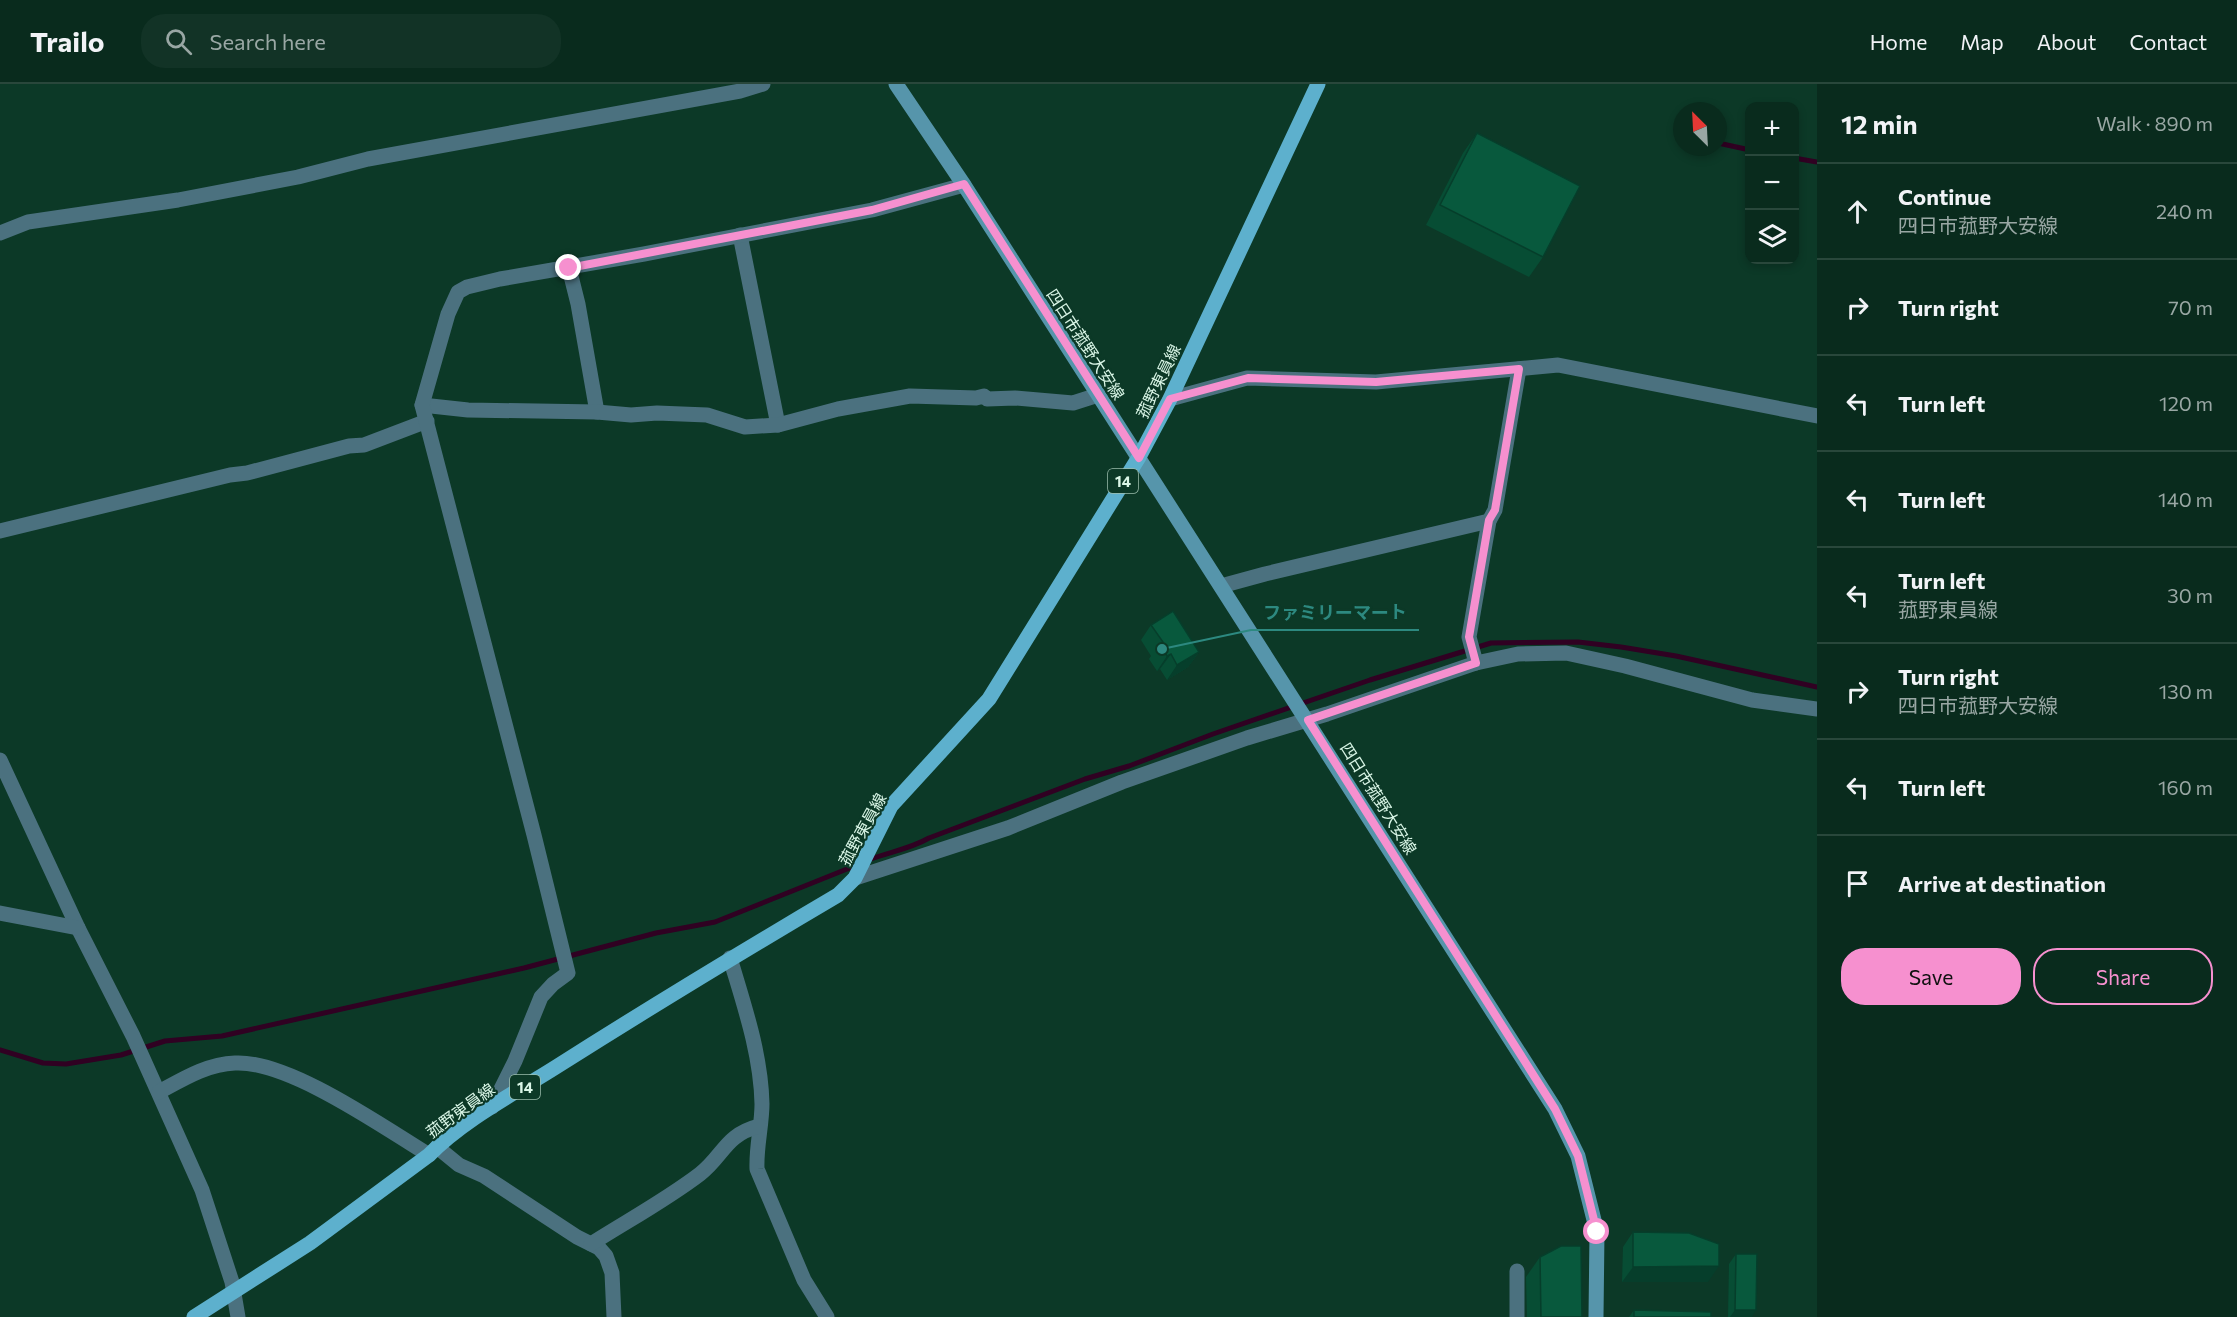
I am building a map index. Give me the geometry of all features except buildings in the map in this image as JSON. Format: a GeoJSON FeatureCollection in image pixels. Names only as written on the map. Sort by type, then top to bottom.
{"type":"FeatureCollection","features":[{"type":"Feature","properties":{"kind":"main road","name":"四日市菰野大安線"},"geometry":{"type":"LineString","coordinates":[[896,84],[964,184],[1555,1109],[1578,1156],[1597,1232],[1596,1317]]}},
{"type":"Feature","properties":{"kind":"main road","name":"菰野東員線"},"geometry":{"type":"LineString","coordinates":[[194,1317],[310,1243],[492,1107],[684,985],[838,896],[858,873],[891,806],[989,699],[1078,552],[1139,458],[1170,399],[1318,84]]}},
{"type":"Feature","properties":{"kind":"street"},"geometry":{"type":"LineString","coordinates":[[0,233],[28,222],[178,200],[298,177],[368,159],[729,94],[763,84]]}},
{"type":"Feature","properties":{"kind":"street"},"geometry":{"type":"LineString","coordinates":[[492,1107],[515,1061],[541,997],[568,973],[422,405],[448,314],[458,291],[500,279],[872,210],[964,184]]}},
{"type":"Feature","properties":{"kind":"street"},"geometry":{"type":"LineString","coordinates":[[740,235],[778,425]]}},
{"type":"Feature","properties":{"kind":"street"},"geometry":{"type":"LineString","coordinates":[[569,268],[578,304],[597,412]]}},
{"type":"Feature","properties":{"kind":"street"},"geometry":{"type":"LineString","coordinates":[[1170,399],[1248,378],[1376,382],[1558,365],[1817,416]]}},
{"type":"Feature","properties":{"kind":"street"},"geometry":{"type":"LineString","coordinates":[[1476,661],[1469,637],[1489,520],[1495,510],[1519,369]]}},
{"type":"Feature","properties":{"kind":"street"},"geometry":{"type":"LineString","coordinates":[[422,405],[468,410],[707,415],[745,427],[778,425],[838,409],[910,396],[976,398],[984,396],[987,399],[1015,398],[1073,403],[1098,395]]}},
{"type":"Feature","properties":{"kind":"street"},"geometry":{"type":"LineString","coordinates":[[0,531],[230,475],[247,473],[350,446],[364,445],[427,422]]}},
{"type":"Feature","properties":{"kind":"street"},"geometry":{"type":"LineString","coordinates":[[1221,586],[1489,520]]}},
{"type":"Feature","properties":{"kind":"street"},"geometry":{"type":"LineString","coordinates":[[858,873],[998,832],[1122,782],[1305,716],[1476,661],[1518,654],[1566,653],[1625,666],[1752,700],[1817,709]]}},
{"type":"Feature","properties":{"kind":"street"},"geometry":{"type":"LineString","coordinates":[[0,760],[78,928],[133,1036],[202,1190],[232,1281],[238,1317]]}},
{"type":"Feature","properties":{"kind":"street"},"geometry":{"type":"LineString","coordinates":[[0,913],[78,928]]}},
{"type":"Feature","properties":{"kind":"street"},"geometry":{"type":"LineString","coordinates":[[730,958],[749,1022],[759,1077],[762,1106],[756,1152],[757,1169],[804,1280],[827,1317]]}},
{"type":"Feature","properties":{"kind":"street"},"geometry":{"type":"LineString","coordinates":[[159,1092],[207,1068],[234,1063],[254,1063],[325,1092],[459,1165],[484,1176],[599,1248],[606,1256],[612,1273],[614,1317]]}},
{"type":"Feature","properties":{"kind":"street"},"geometry":{"type":"LineString","coordinates":[[591,1244],[701,1173],[738,1134],[759,1126]]}},
{"type":"Feature","properties":{"kind":"street"},"geometry":{"type":"LineString","coordinates":[[1517,1271],[1517,1317]]}},
{"type":"Feature","properties":{"kind":"waterway"},"geometry":{"type":"LineString","coordinates":[[1727,145],[1745,149]]}},
{"type":"Feature","properties":{"kind":"waterway"},"geometry":{"type":"LineString","coordinates":[[1799,159],[1817,162]]}},
{"type":"Feature","properties":{"kind":"waterway"},"geometry":{"type":"LineString","coordinates":[[868,860],[1213,734],[1370,680],[1491,643],[1578,642],[1621,647],[1676,656],[1817,687]]}},
{"type":"Feature","properties":{"kind":"waterway"},"geometry":{"type":"LineString","coordinates":[[0,1050],[43,1063],[66,1064],[121,1055],[165,1041],[222,1036],[524,968],[656,933],[715,922],[857,865]]}},
{"type":"Feature","properties":{"kind":"place","name":"ファミリーマート"},"geometry":{"type":"Point","coordinates":[1162,649]}},
{"type":"Feature","properties":{"kind":"route"},"geometry":{"type":"LineString","coordinates":[[569,268],[872,210],[964,184],[1139,458],[1170,399],[1248,378],[1376,382],[1519,369],[1495,510],[1489,520],[1469,637],[1476,663],[1308,720],[1555,1109],[1578,1156],[1597,1232]]}}]}
